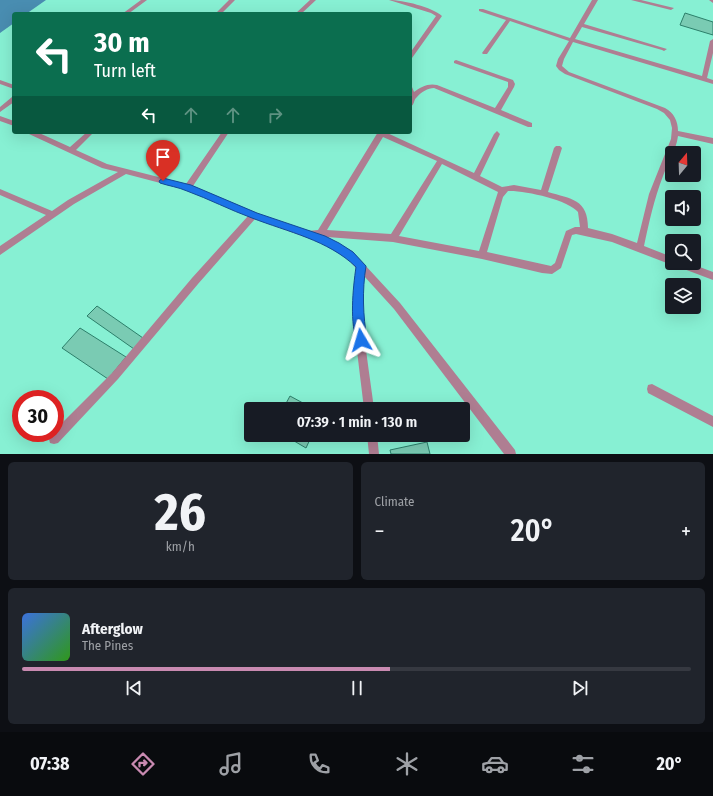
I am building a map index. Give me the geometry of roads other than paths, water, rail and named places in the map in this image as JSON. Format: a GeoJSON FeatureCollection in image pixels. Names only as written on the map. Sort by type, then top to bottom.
{"type":"FeatureCollection","features":[{"type":"Feature","properties":{"kind":"street"},"geometry":{"type":"LineString","coordinates":[[128,12],[144,0]]}},
{"type":"Feature","properties":{"kind":"street"},"geometry":{"type":"LineString","coordinates":[[220,12],[232,0]]}},
{"type":"Feature","properties":{"kind":"street"},"geometry":{"type":"LineString","coordinates":[[300,12],[313,0]]}},
{"type":"Feature","properties":{"kind":"street"},"geometry":{"type":"LineString","coordinates":[[392,0],[433,12],[439,16],[412,54]]}},
{"type":"Feature","properties":{"kind":"street"},"geometry":{"type":"LineString","coordinates":[[595,0],[559,66],[561,69],[567,73],[668,111],[673,116],[675,132],[674,142],[659,174],[646,215],[640,248]]}},
{"type":"Feature","properties":{"kind":"street"},"geometry":{"type":"LineString","coordinates":[[634,0],[671,8]]}},
{"type":"Feature","properties":{"kind":"street"},"geometry":{"type":"LineString","coordinates":[[481,10],[572,40],[713,82]]}},
{"type":"Feature","properties":{"kind":"street"},"geometry":{"type":"LineString","coordinates":[[485,53],[509,19]]}},
{"type":"Feature","properties":{"kind":"street"},"geometry":{"type":"LineString","coordinates":[[581,25],[664,49]]}},
{"type":"Feature","properties":{"kind":"street"},"geometry":{"type":"LineString","coordinates":[[704,79],[713,41]]}},
{"type":"Feature","properties":{"kind":"street"},"geometry":{"type":"LineString","coordinates":[[456,62],[511,81],[511,87],[496,111]]}},
{"type":"Feature","properties":{"kind":"street"},"geometry":{"type":"LineString","coordinates":[[0,82],[12,86]]}},
{"type":"Feature","properties":{"kind":"street"},"geometry":{"type":"LineString","coordinates":[[412,99],[413,96],[425,88],[435,86],[530,125]]}},
{"type":"Feature","properties":{"kind":"street"},"geometry":{"type":"LineString","coordinates":[[0,110],[12,101]]}},
{"type":"Feature","properties":{"kind":"street"},"geometry":{"type":"LineString","coordinates":[[0,118],[12,123]]}},
{"type":"Feature","properties":{"kind":"street"},"geometry":{"type":"LineString","coordinates":[[675,132],[713,141]]}},
{"type":"Feature","properties":{"kind":"street"},"geometry":{"type":"LineString","coordinates":[[35,134],[105,166],[188,187],[254,215],[336,246],[349,254],[396,306],[511,454]]}},
{"type":"Feature","properties":{"kind":"street"},"geometry":{"type":"LineString","coordinates":[[71,150],[89,134]]}},
{"type":"Feature","properties":{"kind":"street"},"geometry":{"type":"LineString","coordinates":[[188,187],[225,134]]}},
{"type":"Feature","properties":{"kind":"street"},"geometry":{"type":"LineString","coordinates":[[321,233],[380,134]]}},
{"type":"Feature","properties":{"kind":"street"},"geometry":{"type":"LineString","coordinates":[[383,134],[441,160],[502,191]]}},
{"type":"Feature","properties":{"kind":"street"},"geometry":{"type":"LineString","coordinates":[[476,177],[497,134]]}},
{"type":"Feature","properties":{"kind":"street"},"geometry":{"type":"LineString","coordinates":[[543,194],[558,148]]}},
{"type":"Feature","properties":{"kind":"street"},"geometry":{"type":"LineString","coordinates":[[393,238],[441,160]]}},
{"type":"Feature","properties":{"kind":"street"},"geometry":{"type":"LineString","coordinates":[[0,251],[52,214],[124,172]]}},
{"type":"Feature","properties":{"kind":"street"},"geometry":{"type":"LineString","coordinates":[[482,255],[499,196],[502,191],[508,188],[517,187],[571,203],[578,207],[584,219],[584,230]]}},
{"type":"Feature","properties":{"kind":"street"},"geometry":{"type":"LineString","coordinates":[[0,192],[52,214]]}},
{"type":"Feature","properties":{"kind":"street"},"geometry":{"type":"LineString","coordinates":[[64,429],[115,376],[194,281],[254,215]]}},
{"type":"Feature","properties":{"kind":"street"},"geometry":{"type":"LineString","coordinates":[[302,232],[393,238],[552,270],[558,265],[569,234],[575,230],[584,230],[640,248],[665,258]]}},
{"type":"Feature","properties":{"kind":"street"},"geometry":{"type":"LineString","coordinates":[[361,266],[358,289],[358,316],[368,402]]}},
{"type":"Feature","properties":{"kind":"street"},"geometry":{"type":"LineString","coordinates":[[697,270],[713,276]]}},
{"type":"Feature","properties":{"kind":"street"},"geometry":{"type":"LineString","coordinates":[[652,389],[713,422]]}},
{"type":"Feature","properties":{"kind":"street"},"geometry":{"type":"LineString","coordinates":[[373,442],[374,454]]}},
{"type":"Feature","properties":{"kind":"water"},"geometry":{"type":"Polygon","coordinates":[[[0,0],[46,0],[29,12],[12,12],[12,24],[0,33],[0,0]]]}}]}
